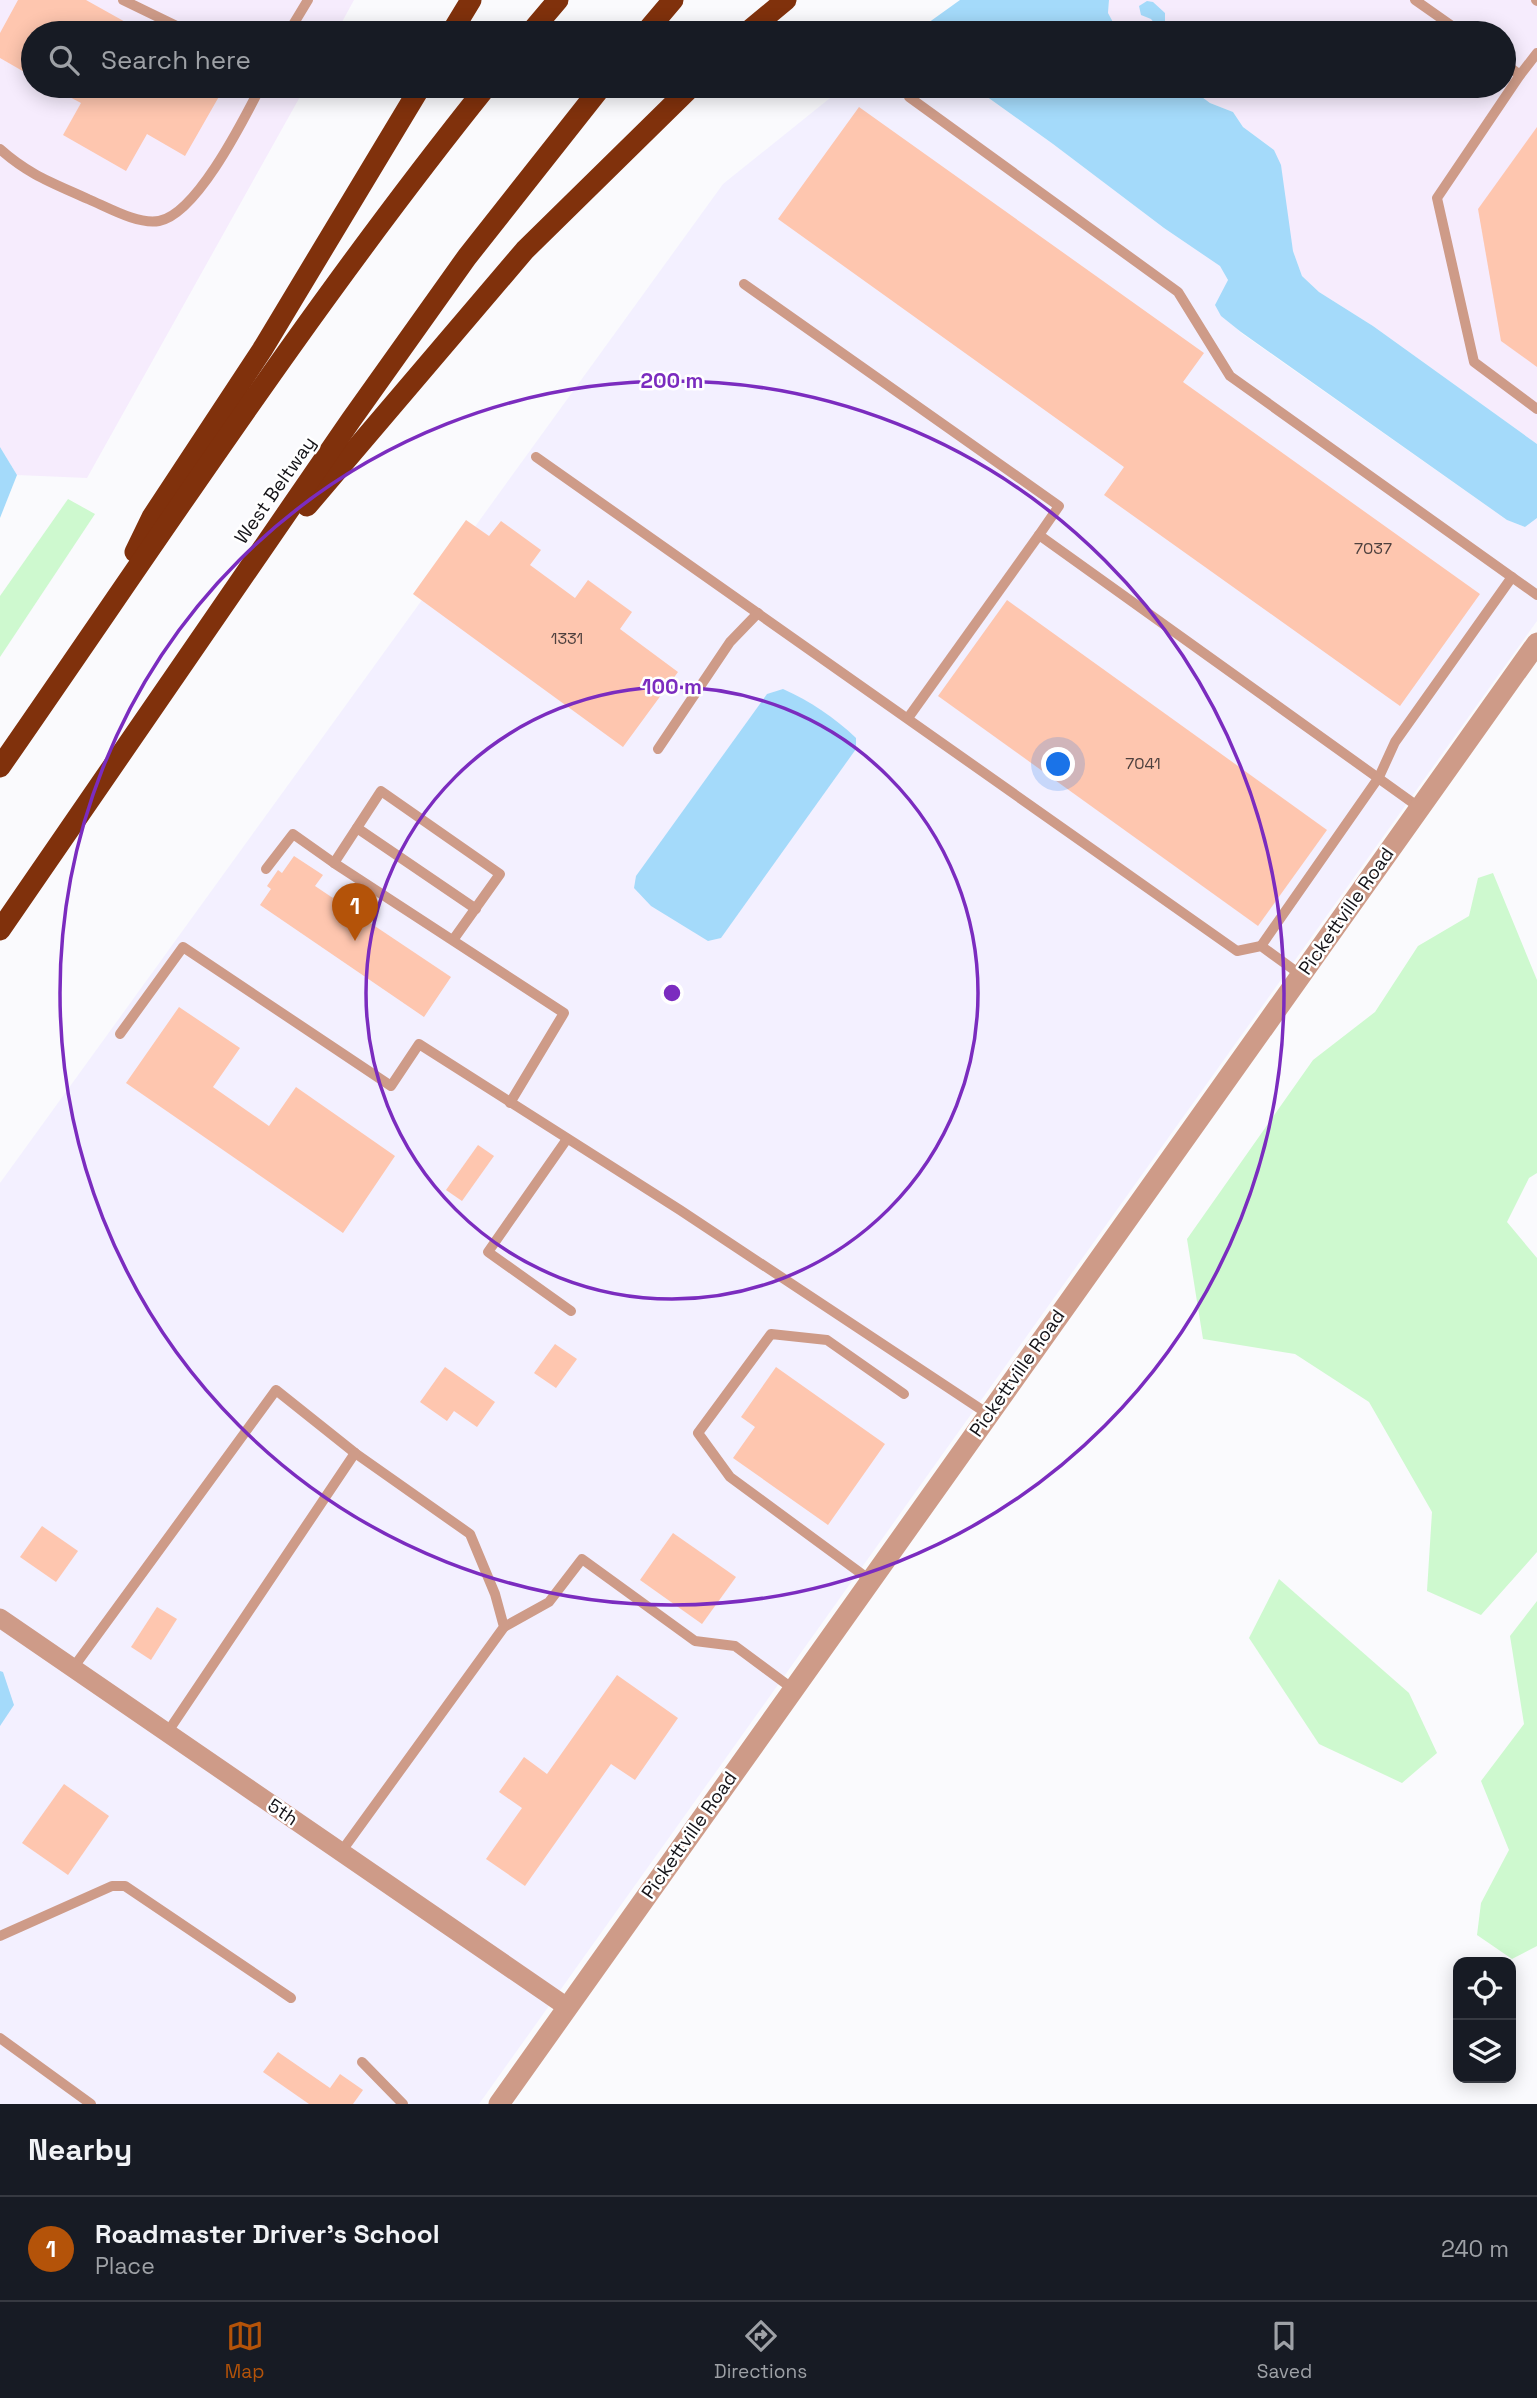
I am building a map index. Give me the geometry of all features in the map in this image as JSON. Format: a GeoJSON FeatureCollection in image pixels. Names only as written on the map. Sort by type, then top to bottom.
{"type":"FeatureCollection","features":[{"type":"Feature","properties":{"kind":"highway"},"geometry":{"type":"LineString","coordinates":[[458,21],[471,0]]}},
{"type":"Feature","properties":{"kind":"highway"},"geometry":{"type":"LineString","coordinates":[[540,21],[558,0]]}},
{"type":"Feature","properties":{"kind":"highway"},"geometry":{"type":"LineString","coordinates":[[655,21],[673,0]]}},
{"type":"Feature","properties":{"kind":"highway"},"geometry":{"type":"LineString","coordinates":[[761,21],[786,0]]}},
{"type":"Feature","properties":{"kind":"highway"},"geometry":{"type":"LineString","coordinates":[[108,610],[152,517],[262,350],[414,98]]}},
{"type":"Feature","properties":{"kind":"highway"},"geometry":{"type":"LineString","coordinates":[[0,768],[277,364],[477,98]]}},
{"type":"Feature","properties":{"kind":"highway","name":"West Beltway"},"geometry":{"type":"LineString","coordinates":[[0,930],[467,257],[593,98]]}},
{"type":"Feature","properties":{"kind":"highway"},"geometry":{"type":"LineString","coordinates":[[224,604],[525,250],[680,98]]}},
{"type":"Feature","properties":{"kind":"street","name":"Pickettville Road"},"geometry":{"type":"LineString","coordinates":[[499,2104],[1537,643]]}},
{"type":"Feature","properties":{"kind":"street","name":"5th"},"geometry":{"type":"LineString","coordinates":[[0,1618],[566,2007]]}},
{"type":"Feature","properties":{"kind":"lane"},"geometry":{"type":"LineString","coordinates":[[123,0],[166,21]]}},
{"type":"Feature","properties":{"kind":"lane"},"geometry":{"type":"LineString","coordinates":[[295,21],[308,0]]}},
{"type":"Feature","properties":{"kind":"lane"},"geometry":{"type":"LineString","coordinates":[[1415,0],[1445,21]]}},
{"type":"Feature","properties":{"kind":"lane"},"geometry":{"type":"LineString","coordinates":[[1516,82],[1537,52]]}},
{"type":"Feature","properties":{"kind":"lane"},"geometry":{"type":"LineString","coordinates":[[1516,71],[1521,75]]}},
{"type":"Feature","properties":{"kind":"lane"},"geometry":{"type":"LineString","coordinates":[[0,149],[36,177],[130,217],[158,221],[177,213],[202,186],[243,122],[255,98]]}},
{"type":"Feature","properties":{"kind":"lane"},"geometry":{"type":"LineString","coordinates":[[910,98],[1178,292],[1230,376],[1537,594]]}},
{"type":"Feature","properties":{"kind":"lane"},"geometry":{"type":"LineString","coordinates":[[1505,98],[1437,198],[1474,362],[1537,409]]}},
{"type":"Feature","properties":{"kind":"lane"},"geometry":{"type":"LineString","coordinates":[[744,284],[1059,506],[908,718]]}},
{"type":"Feature","properties":{"kind":"lane"},"geometry":{"type":"LineString","coordinates":[[536,457],[1237,951],[1261,946],[1379,777],[1395,741],[1512,577]]}},
{"type":"Feature","properties":{"kind":"lane"},"geometry":{"type":"LineString","coordinates":[[1039,535],[1420,808]]}},
{"type":"Feature","properties":{"kind":"lane"},"geometry":{"type":"LineString","coordinates":[[658,749],[730,642],[758,613]]}},
{"type":"Feature","properties":{"kind":"lane"},"geometry":{"type":"LineString","coordinates":[[334,863],[381,791],[500,874],[453,940]]}},
{"type":"Feature","properties":{"kind":"lane"},"geometry":{"type":"LineString","coordinates":[[357,828],[476,909]]}},
{"type":"Feature","properties":{"kind":"lane"},"geometry":{"type":"LineString","coordinates":[[266,869],[293,834],[564,1013],[510,1103]]}},
{"type":"Feature","properties":{"kind":"lane"},"geometry":{"type":"LineString","coordinates":[[1261,946],[1301,975]]}},
{"type":"Feature","properties":{"kind":"lane"},"geometry":{"type":"LineString","coordinates":[[120,1034],[183,947],[391,1086],[419,1044],[680,1210],[988,1414]]}},
{"type":"Feature","properties":{"kind":"lane"},"geometry":{"type":"LineString","coordinates":[[567,1139],[488,1252],[572,1311]]}},
{"type":"Feature","properties":{"kind":"lane"},"geometry":{"type":"LineString","coordinates":[[870,1580],[730,1477],[698,1433],[771,1334],[827,1340],[904,1394]]}},
{"type":"Feature","properties":{"kind":"lane"},"geometry":{"type":"LineString","coordinates":[[73,1668],[276,1390],[355,1453],[470,1534],[495,1594],[504,1627]]}},
{"type":"Feature","properties":{"kind":"lane"},"geometry":{"type":"LineString","coordinates":[[167,1733],[355,1453]]}},
{"type":"Feature","properties":{"kind":"lane"},"geometry":{"type":"LineString","coordinates":[[341,1852],[504,1627],[549,1602],[582,1559],[695,1641],[735,1646],[793,1689]]}},
{"type":"Feature","properties":{"kind":"lane"},"geometry":{"type":"LineString","coordinates":[[0,1936],[112,1886],[125,1886],[291,1998]]}},
{"type":"Feature","properties":{"kind":"lane"},"geometry":{"type":"LineString","coordinates":[[0,2038],[91,2104]]}},
{"type":"Feature","properties":{"kind":"lane"},"geometry":{"type":"LineString","coordinates":[[362,2062],[403,2104]]}},
{"type":"Feature","properties":{"kind":"shaded area"},"geometry":{"type":"Polygon","coordinates":[[[0,0],[354,0],[343,21],[21,21],[21,98],[299,98],[87,478],[17,475],[0,447],[0,0]]]}},
{"type":"Feature","properties":{"kind":"shaded area"},"geometry":{"type":"Polygon","coordinates":[[[1109,0],[1537,0],[1537,444],[1373,326],[1319,292],[1302,276],[1293,251],[1274,150],[1243,127],[1233,112],[1203,98],[1516,98],[1516,21],[1112,21],[1108,13],[1109,0]]]}},
{"type":"Feature","properties":{"kind":"shaded area"},"geometry":{"type":"Polygon","coordinates":[[[830,98],[989,98],[1164,228],[1221,266],[1228,280],[1216,305],[1241,333],[1507,520],[1525,527],[1537,518],[1537,621],[479,2104],[0,2104],[0,1183],[723,184],[830,98]]]}},
{"type":"Feature","properties":{"kind":"green space"},"geometry":{"type":"Polygon","coordinates":[[[68,499],[95,514],[0,657],[0,596],[68,499]]]}},
{"type":"Feature","properties":{"kind":"green space"},"geometry":{"type":"Polygon","coordinates":[[[1493,873],[1537,980],[1537,1173],[1529,1178],[1507,1222],[1537,1258],[1537,1552],[1481,1615],[1427,1591],[1432,1512],[1369,1402],[1295,1354],[1203,1339],[1187,1239],[1313,1060],[1375,1012],[1418,946],[1469,916],[1478,878],[1493,873]]]}},
{"type":"Feature","properties":{"kind":"green space"},"geometry":{"type":"Polygon","coordinates":[[[1279,1579],[1409,1693],[1437,1753],[1402,1783],[1319,1744],[1249,1638],[1279,1579]]]}},
{"type":"Feature","properties":{"kind":"green space"},"geometry":{"type":"Polygon","coordinates":[[[1537,1601],[1537,1946],[1516,1957],[1509,1957],[1477,1935],[1481,1903],[1509,1850],[1481,1781],[1524,1724],[1510,1636],[1537,1601]]]}},
{"type":"Feature","properties":{"kind":"water"},"geometry":{"type":"Polygon","coordinates":[[[960,0],[1109,0],[1108,13],[1112,21],[931,21],[960,0]]]}},
{"type":"Feature","properties":{"kind":"water"},"geometry":{"type":"Polygon","coordinates":[[[1147,1],[1153,2],[1165,13],[1165,21],[1153,21],[1141,15],[1139,6],[1147,1]]]}},
{"type":"Feature","properties":{"kind":"water"},"geometry":{"type":"Polygon","coordinates":[[[989,98],[1203,98],[1233,112],[1243,127],[1274,150],[1281,165],[1293,251],[1302,276],[1319,292],[1373,326],[1537,444],[1537,518],[1525,527],[1507,520],[1241,332],[1221,316],[1215,305],[1228,280],[1220,266],[1164,228],[989,98]]]}},
{"type":"Feature","properties":{"kind":"water"},"geometry":{"type":"Polygon","coordinates":[[[0,447],[17,475],[0,518],[0,447]]]}},
{"type":"Feature","properties":{"kind":"water"},"geometry":{"type":"Polygon","coordinates":[[[783,689],[812,704],[839,723],[856,738],[856,749],[721,938],[708,941],[651,906],[634,888],[636,876],[767,694],[783,689]]]}},
{"type":"Feature","properties":{"kind":"water"},"geometry":{"type":"Polygon","coordinates":[[[0,1671],[3,1672],[14,1705],[0,1726],[0,1671]]]}},
{"type":"Feature","properties":{"kind":"building"},"geometry":{"type":"Polygon","coordinates":[[[18,0],[86,0],[124,21],[21,21],[21,70],[0,58],[0,33],[18,0]]]}},
{"type":"Feature","properties":{"kind":"building"},"geometry":{"type":"Polygon","coordinates":[[[72,98],[218,98],[185,156],[147,134],[126,171],[63,135],[81,103],[72,98]]]}},
{"type":"Feature","properties":{"kind":"building"},"geometry":{"type":"Polygon","coordinates":[[[859,107],[1204,353],[1183,382],[1480,594],[1400,706],[1104,495],[1124,467],[778,219],[859,107]]]}},
{"type":"Feature","properties":{"kind":"building"},"geometry":{"type":"Polygon","coordinates":[[[1537,127],[1537,367],[1501,341],[1478,209],[1537,127]]]}},
{"type":"Feature","properties":{"kind":"building"},"geometry":{"type":"Polygon","coordinates":[[[466,520],[489,536],[501,521],[541,550],[530,565],[575,598],[588,580],[632,612],[620,629],[678,672],[623,747],[413,594],[466,520]]]}},
{"type":"Feature","properties":{"kind":"building"},"geometry":{"type":"Polygon","coordinates":[[[1007,600],[1327,830],[1258,926],[938,696],[1007,600]]]}},
{"type":"Feature","properties":{"kind":"building"},"geometry":{"type":"Polygon","coordinates":[[[294,856],[323,875],[315,886],[451,977],[424,1017],[260,905],[271,889],[267,886],[278,870],[282,873],[294,856]]]}},
{"type":"Feature","properties":{"kind":"building"},"geometry":{"type":"Polygon","coordinates":[[[179,1007],[240,1048],[213,1087],[269,1126],[296,1087],[395,1156],[343,1233],[126,1083],[179,1007]]]}},
{"type":"Feature","properties":{"kind":"building"},"geometry":{"type":"Polygon","coordinates":[[[478,1145],[494,1156],[462,1201],[446,1190],[478,1145]]]}},
{"type":"Feature","properties":{"kind":"building"},"geometry":{"type":"Polygon","coordinates":[[[555,1344],[577,1359],[556,1388],[534,1373],[555,1344]]]}},
{"type":"Feature","properties":{"kind":"building"},"geometry":{"type":"Polygon","coordinates":[[[445,1367],[495,1402],[477,1427],[454,1411],[447,1421],[420,1402],[445,1367]]]}},
{"type":"Feature","properties":{"kind":"building"},"geometry":{"type":"Polygon","coordinates":[[[776,1367],[885,1444],[828,1525],[733,1458],[755,1427],[741,1417],[776,1367]]]}},
{"type":"Feature","properties":{"kind":"building"},"geometry":{"type":"Polygon","coordinates":[[[42,1526],[78,1551],[56,1582],[20,1557],[42,1526]]]}},
{"type":"Feature","properties":{"kind":"building"},"geometry":{"type":"Polygon","coordinates":[[[673,1533],[736,1577],[702,1624],[640,1580],[673,1533]]]}},
{"type":"Feature","properties":{"kind":"building"},"geometry":{"type":"Polygon","coordinates":[[[157,1607],[177,1619],[151,1660],[131,1647],[157,1607]]]}},
{"type":"Feature","properties":{"kind":"building"},"geometry":{"type":"Polygon","coordinates":[[[617,1675],[678,1718],[635,1780],[611,1764],[525,1886],[486,1859],[522,1808],[499,1792],[524,1757],[547,1774],[617,1675]]]}},
{"type":"Feature","properties":{"kind":"building"},"geometry":{"type":"Polygon","coordinates":[[[64,1784],[109,1816],[68,1875],[22,1843],[64,1784]]]}},
{"type":"Feature","properties":{"kind":"building"},"geometry":{"type":"Polygon","coordinates":[[[278,2052],[330,2088],[340,2074],[363,2090],[353,2104],[309,2104],[263,2072],[278,2052]]]}},
{"type":"Feature","properties":{"kind":"place","name":"Roadmaster Driver's School"},"geometry":{"type":"Point","coordinates":[355,941]}}]}
